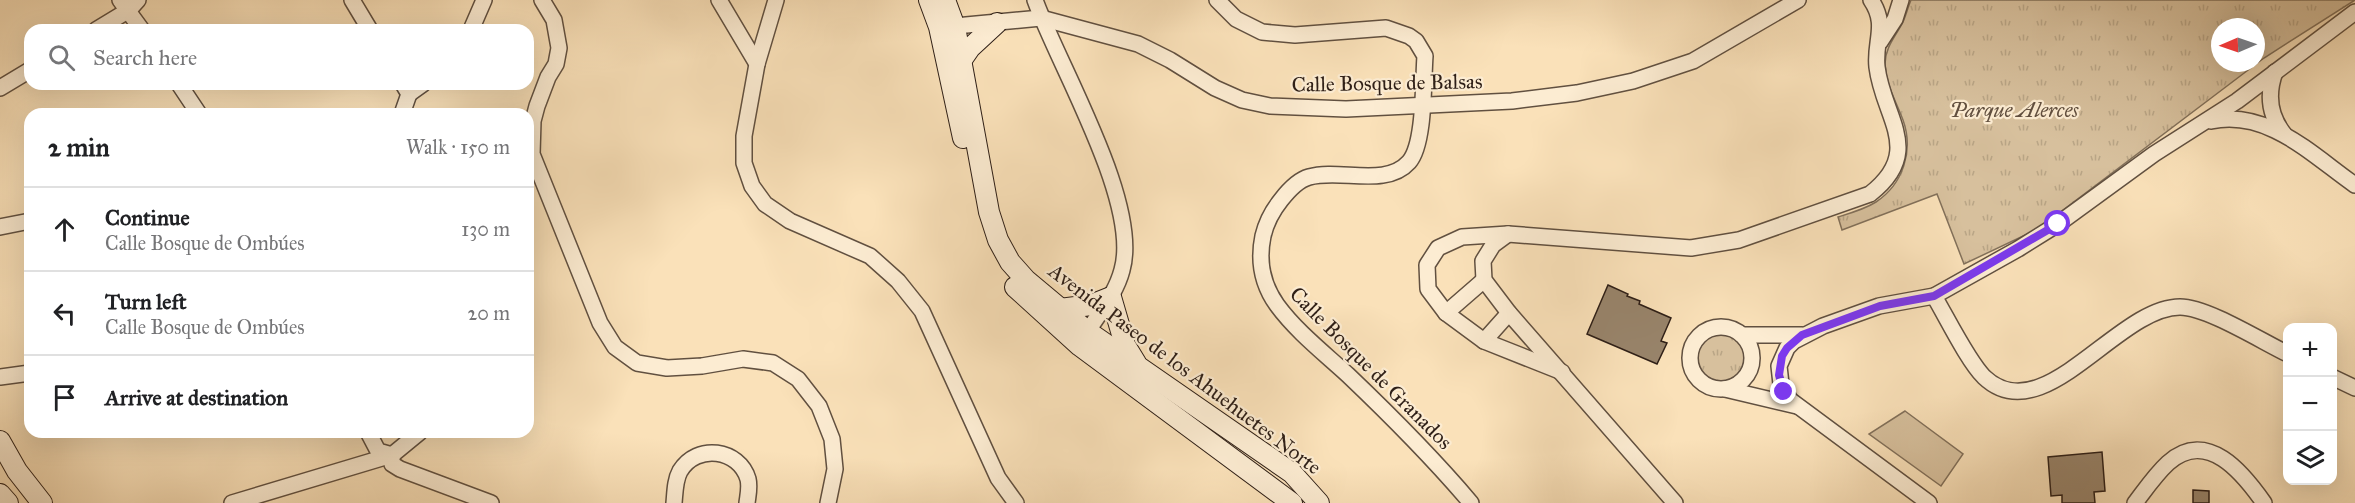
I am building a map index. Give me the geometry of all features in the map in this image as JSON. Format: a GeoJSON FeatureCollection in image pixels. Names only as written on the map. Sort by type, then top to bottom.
{"type":"FeatureCollection","features":[{"type":"Feature","properties":{"kind":"street"},"geometry":{"type":"LineString","coordinates":[[352,0],[366,24]]}},
{"type":"Feature","properties":{"kind":"street"},"geometry":{"type":"LineString","coordinates":[[474,24],[484,0]]}},
{"type":"Feature","properties":{"kind":"street"},"geometry":{"type":"LineString","coordinates":[[534,117],[548,77],[556,64],[559,48],[554,20],[542,0]]}},
{"type":"Feature","properties":{"kind":"street"},"geometry":{"type":"LineString","coordinates":[[719,0],[757,64]]}},
{"type":"Feature","properties":{"kind":"street"},"geometry":{"type":"LineString","coordinates":[[776,0],[757,64],[744,136],[744,163],[752,186],[765,204],[790,221],[870,256],[898,281],[922,311],[998,478],[1016,503]]}},
{"type":"Feature","properties":{"kind":"street","name":"Avenida Paseo de los Ahuehuetes Norte"},"geometry":{"type":"LineString","coordinates":[[929,0],[947,27],[961,61],[989,212],[998,240],[1010,262],[1026,280],[1060,309],[1084,339],[1137,366],[1237,433],[1292,473],[1319,503]]}},
{"type":"Feature","properties":{"kind":"street","name":"Avenida Paseo de los Ahuehuetes Norte"},"geometry":{"type":"LineString","coordinates":[[945,0],[947,27],[979,223],[988,249],[1003,273],[1017,290],[1084,339],[1292,503]]}},
{"type":"Feature","properties":{"kind":"street"},"geometry":{"type":"LineString","coordinates":[[1035,0],[1104,163],[1122,215],[1126,242],[1122,270],[1111,297],[1084,339]]}},
{"type":"Feature","properties":{"kind":"street","name":"Calle Bosque de Granados"},"geometry":{"type":"LineString","coordinates":[[1217,0],[1236,19],[1262,32],[1295,35],[1386,28],[1402,31],[1416,41],[1425,56],[1419,142],[1414,156],[1403,168],[1388,175],[1343,174],[1308,177],[1285,194],[1269,218],[1261,245],[1261,267],[1269,292],[1284,314],[1375,402],[1471,503]]}},
{"type":"Feature","properties":{"kind":"street","name":"Calle Bosque de Balsas"},"geometry":{"type":"LineString","coordinates":[[947,27],[1041,18],[1138,44],[1170,60],[1215,88],[1242,100],[1270,106],[1346,108],[1512,101],[1577,93],[1633,81],[1693,61],[1798,0]]}},
{"type":"Feature","properties":{"kind":"street"},"geometry":{"type":"LineString","coordinates":[[1562,372],[1484,340],[1446,313],[1428,289],[1427,265],[1438,248],[1462,237],[1508,234],[1691,248],[1739,240],[1860,200],[1887,178],[1897,157],[1898,146],[1895,123],[1878,79],[1877,47],[1881,33],[1880,23],[1871,0]]}},
{"type":"Feature","properties":{"kind":"street"},"geometry":{"type":"LineString","coordinates":[[1877,47],[1895,19],[1901,0]]}},
{"type":"Feature","properties":{"kind":"street"},"geometry":{"type":"LineString","coordinates":[[103,24],[129,3],[139,24]]}},
{"type":"Feature","properties":{"kind":"street"},"geometry":{"type":"LineString","coordinates":[[1742,335],[1802,335],[1880,306],[1934,296],[2058,224],[2154,154],[2237,101],[2355,12]]}},
{"type":"Feature","properties":{"kind":"street"},"geometry":{"type":"LineString","coordinates":[[961,61],[970,48],[997,22]]}},
{"type":"Feature","properties":{"kind":"street"},"geometry":{"type":"LineString","coordinates":[[2275,72],[2270,94],[2273,117],[2286,136]]}},
{"type":"Feature","properties":{"kind":"street"},"geometry":{"type":"LineString","coordinates":[[0,88],[24,74]]}},
{"type":"Feature","properties":{"kind":"street"},"geometry":{"type":"LineString","coordinates":[[183,90],[195,108]]}},
{"type":"Feature","properties":{"kind":"street"},"geometry":{"type":"LineString","coordinates":[[403,108],[406,90]]}},
{"type":"Feature","properties":{"kind":"street"},"geometry":{"type":"LineString","coordinates":[[2200,125],[2226,118],[2264,124],[2286,136],[2355,185]]}},
{"type":"Feature","properties":{"kind":"street"},"geometry":{"type":"LineString","coordinates":[[534,159],[600,322],[615,347],[637,363],[667,369],[743,359],[772,363],[798,379],[819,406],[832,440],[835,469],[828,503]]}},
{"type":"Feature","properties":{"kind":"street"},"geometry":{"type":"LineString","coordinates":[[0,227],[24,222]]}},
{"type":"Feature","properties":{"kind":"street"},"geometry":{"type":"LineString","coordinates":[[1508,234],[1493,245],[1484,261],[1484,280],[1509,313],[1676,503]]}},
{"type":"Feature","properties":{"kind":"street"},"geometry":{"type":"LineString","coordinates":[[1446,313],[1484,280]]}},
{"type":"Feature","properties":{"kind":"street"},"geometry":{"type":"LineString","coordinates":[[1934,296],[1982,375],[1991,383],[2012,392],[2040,388],[2132,324],[2154,312],[2172,307],[2189,307],[2205,312],[2283,351]]}},
{"type":"Feature","properties":{"kind":"street"},"geometry":{"type":"LineString","coordinates":[[1060,309],[1091,305],[1111,297]]}},
{"type":"Feature","properties":{"kind":"street"},"geometry":{"type":"LineString","coordinates":[[1111,297],[1125,345],[1137,366]]}},
{"type":"Feature","properties":{"kind":"street"},"geometry":{"type":"LineString","coordinates":[[1484,340],[1509,313]]}},
{"type":"Feature","properties":{"kind":"street"},"geometry":{"type":"LineString","coordinates":[[1725,389],[1738,384],[1748,374],[1752,361],[1750,347],[1742,335],[1730,328],[1717,327],[1704,332],[1694,342],[1690,355],[1692,369],[1699,381],[1711,388],[1725,389],[1797,406]]}},
{"type":"Feature","properties":{"kind":"street"},"geometry":{"type":"LineString","coordinates":[[1802,335],[1787,348],[1779,366],[1784,392],[1797,406],[1929,503]]}},
{"type":"Feature","properties":{"kind":"street"},"geometry":{"type":"LineString","coordinates":[[1752,361],[1779,366]]}},
{"type":"Feature","properties":{"kind":"street"},"geometry":{"type":"LineString","coordinates":[[0,377],[24,375]]}},
{"type":"Feature","properties":{"kind":"street"},"geometry":{"type":"LineString","coordinates":[[2337,379],[2355,388]]}},
{"type":"Feature","properties":{"kind":"street"},"geometry":{"type":"LineString","coordinates":[[371,438],[378,451],[392,455]]}},
{"type":"Feature","properties":{"kind":"street"},"geometry":{"type":"LineString","coordinates":[[232,503],[392,455],[413,438]]}},
{"type":"Feature","properties":{"kind":"street"},"geometry":{"type":"LineString","coordinates":[[0,441],[17,471],[42,503]]}},
{"type":"Feature","properties":{"kind":"street"},"geometry":{"type":"LineString","coordinates":[[2135,503],[2169,462],[2184,454],[2202,451],[2228,461],[2246,478],[2264,503]]}},
{"type":"Feature","properties":{"kind":"street"},"geometry":{"type":"LineString","coordinates":[[674,503],[677,477],[681,469],[696,456],[714,452],[731,457],[743,469],[749,485],[747,503]]}},
{"type":"Feature","properties":{"kind":"street"},"geometry":{"type":"LineString","coordinates":[[392,455],[392,464],[400,469],[492,503]]}},
{"type":"Feature","properties":{"kind":"street"},"geometry":{"type":"LineString","coordinates":[[0,494],[8,503]]}},
{"type":"Feature","properties":{"kind":"green space","name":"Parque Alerces"},"geometry":{"type":"Polygon","coordinates":[[[1911,0],[2355,0],[2265,57],[2265,18],[2211,18],[2211,72],[2245,72],[2038,229],[1964,264],[1937,194],[1842,230],[1838,217],[1876,202],[1893,186],[1904,166],[1906,132],[1889,86],[1885,64],[1889,47],[1903,22],[1911,0]]]}},
{"type":"Feature","properties":{"kind":"green space"},"geometry":{"type":"Polygon","coordinates":[[[1721,332],[1731,334],[1739,340],[1745,348],[1747,358],[1745,368],[1739,376],[1731,382],[1721,384],[1711,382],[1703,376],[1697,368],[1695,358],[1697,348],[1703,340],[1711,334],[1721,332]]]}},
{"type":"Feature","properties":{"kind":"green space"},"geometry":{"type":"Polygon","coordinates":[[[1905,411],[1963,454],[1941,486],[1869,434],[1905,411]]]}},
{"type":"Feature","properties":{"kind":"building"},"geometry":{"type":"Polygon","coordinates":[[[1608,285],[1640,301],[1639,304],[1671,318],[1661,341],[1667,343],[1657,364],[1587,334],[1608,285]]]}},
{"type":"Feature","properties":{"kind":"building"},"geometry":{"type":"Polygon","coordinates":[[[2102,452],[2105,491],[2094,492],[2095,503],[2062,503],[2062,495],[2051,496],[2048,457],[2102,452]]]}},
{"type":"Feature","properties":{"kind":"building"},"geometry":{"type":"Polygon","coordinates":[[[2193,490],[2209,491],[2209,503],[2193,503],[2193,490]]]}},
{"type":"Feature","properties":{"kind":"route"},"geometry":{"type":"LineString","coordinates":[[1784,392],[1779,375],[1782,356],[1794,340],[1802,335],[1880,306],[1934,296],[2058,224]]}}]}
